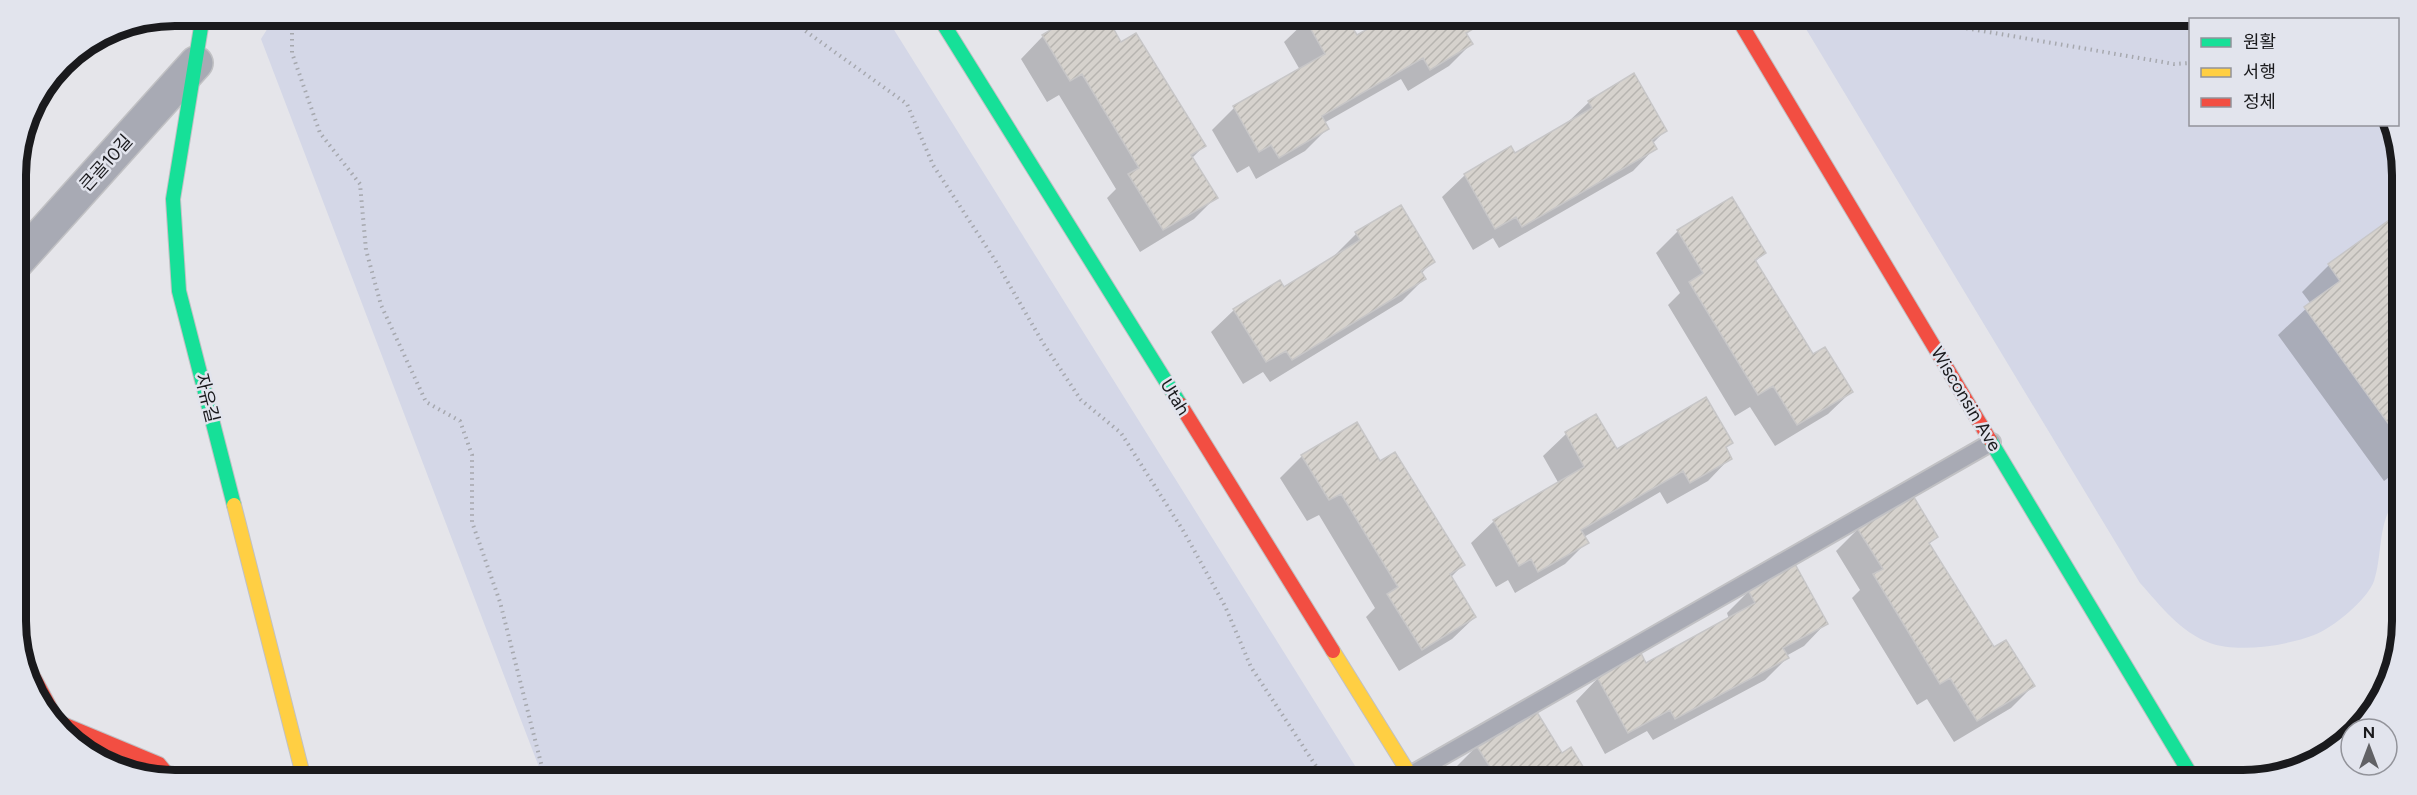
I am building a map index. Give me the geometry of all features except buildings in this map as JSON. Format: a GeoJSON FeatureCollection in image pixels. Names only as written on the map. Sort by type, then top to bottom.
{"type":"FeatureCollection","features":[{"type":"Feature","properties":{"kind":"street","name":"자유길"},"geometry":{"type":"LineString","coordinates":[[201,26],[173,200],[179,291],[302,770]]}},
{"type":"Feature","properties":{"kind":"street","name":"Utah"},"geometry":{"type":"LineString","coordinates":[[945,26],[1407,769]]}},
{"type":"Feature","properties":{"kind":"street","name":"Wisconsin Ave"},"geometry":{"type":"LineString","coordinates":[[1742,26],[2187,769]]}},
{"type":"Feature","properties":{"kind":"street","name":"큰골10길"},"geometry":{"type":"LineString","coordinates":[[26,252],[196,63]]}},
{"type":"Feature","properties":{"kind":"street"},"geometry":{"type":"LineString","coordinates":[[70,727],[159,764],[163,769]]}},
{"type":"Feature","properties":{"kind":"lane"},"geometry":{"type":"LineString","coordinates":[[1422,769],[1992,442]]}},
{"type":"Feature","properties":{"kind":"path"},"geometry":{"type":"LineString","coordinates":[[292,26],[292,53],[320,133],[360,184],[366,250],[381,305],[426,402],[460,421],[472,455],[472,522],[500,602],[542,770]]}},
{"type":"Feature","properties":{"kind":"path"},"geometry":{"type":"LineString","coordinates":[[798,26],[906,105],[933,165],[995,260],[1043,343],[1081,400],[1121,433],[1184,532],[1225,606],[1251,667],[1318,769]]}},
{"type":"Feature","properties":{"kind":"path"},"geometry":{"type":"LineString","coordinates":[[1954,26],[2174,64],[2189,63]]}},
{"type":"Feature","properties":{"kind":"shaded area"},"geometry":{"type":"Polygon","coordinates":[[[269,26],[892,26],[1357,769],[540,770],[261,39],[269,26]]]}},
{"type":"Feature","properties":{"kind":"shaded area"},"geometry":{"type":"Polygon","coordinates":[[[1804,26],[2189,26],[2189,126],[2384,126],[2389,145],[2392,174],[2392,506],[2383,527],[2374,581],[2357,605],[2322,631],[2276,645],[2248,648],[2221,646],[2189,632],[2163,609],[2140,583],[1804,26]]]}},
{"type":"Feature","properties":{"kind":"traffic: fast"},"geometry":{"type":"LineString","coordinates":[[201,26],[173,199],[179,291],[234,505]]}},
{"type":"Feature","properties":{"kind":"traffic: fast"},"geometry":{"type":"LineString","coordinates":[[945,26],[1180,404]]}},
{"type":"Feature","properties":{"kind":"traffic: fast"},"geometry":{"type":"LineString","coordinates":[[1990,440],[2187,769]]}},
{"type":"Feature","properties":{"kind":"traffic: slow"},"geometry":{"type":"LineString","coordinates":[[234,505],[302,770]]}},
{"type":"Feature","properties":{"kind":"traffic: slow"},"geometry":{"type":"LineString","coordinates":[[1333,651],[1407,769]]}},
{"type":"Feature","properties":{"kind":"traffic: jam"},"geometry":{"type":"LineString","coordinates":[[1742,26],[1990,440]]}},
{"type":"Feature","properties":{"kind":"traffic: jam"},"geometry":{"type":"LineString","coordinates":[[1180,404],[1333,651]]}},
{"type":"Feature","properties":{"kind":"traffic: jam"},"geometry":{"type":"LineString","coordinates":[[70,727],[159,764],[163,769]]}}]}
